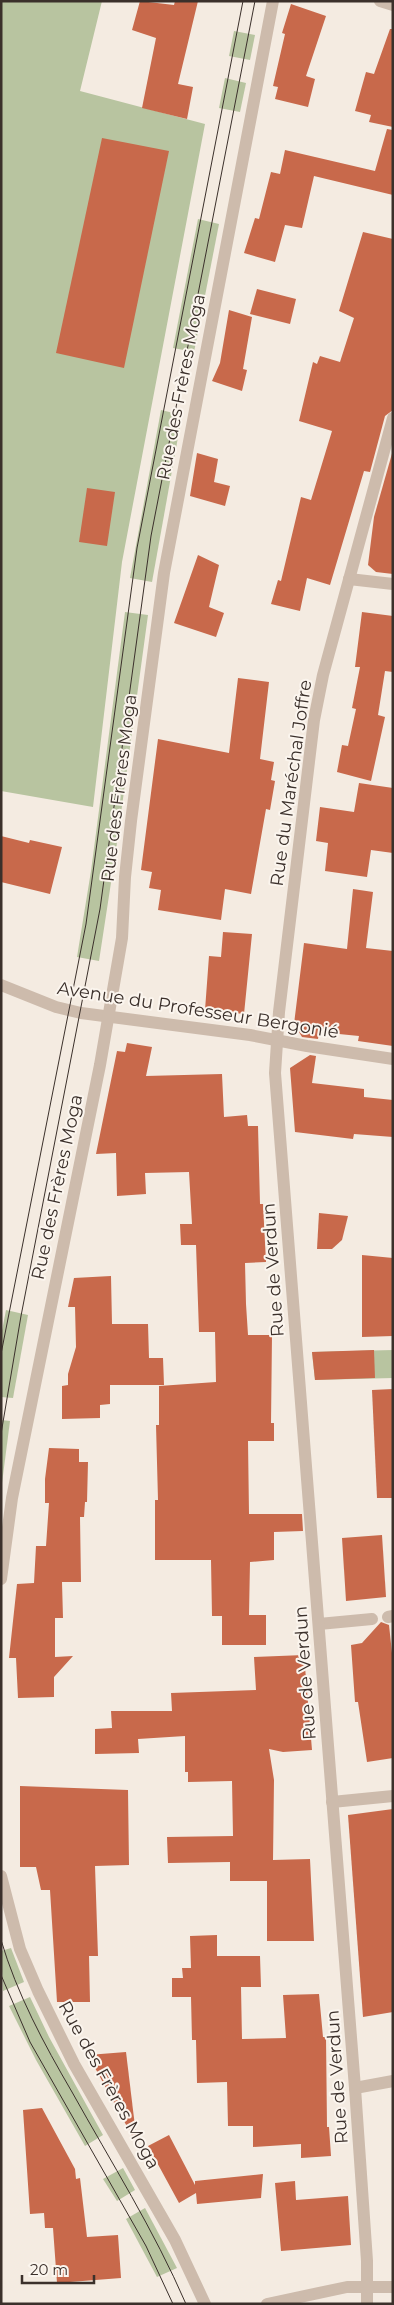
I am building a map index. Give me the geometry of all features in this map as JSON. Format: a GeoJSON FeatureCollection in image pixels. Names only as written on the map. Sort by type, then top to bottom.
{"type":"FeatureCollection","features":[{"type":"Feature","properties":{"kind":"street","name":"Rue des Frères Moga"},"geometry":{"type":"LineString","coordinates":[[1,1579],[12,1498],[100,1065],[122,938],[125,876],[131,821],[164,572],[272,1]]}},
{"type":"Feature","properties":{"kind":"street"},"geometry":{"type":"LineString","coordinates":[[380,1],[393,6]]}},
{"type":"Feature","properties":{"kind":"street","name":"Rue du Maréchal Joffre"},"geometry":{"type":"LineString","coordinates":[[276,1040],[314,720],[323,675],[348,579],[393,418]]}},
{"type":"Feature","properties":{"kind":"street"},"geometry":{"type":"LineString","coordinates":[[348,579],[393,584]]}},
{"type":"Feature","properties":{"kind":"street","name":"Avenue du Professeur Bergonié"},"geometry":{"type":"LineString","coordinates":[[1,985],[56,1007],[107,1017],[250,1035],[393,1059]]}},
{"type":"Feature","properties":{"kind":"street","name":"Rue de Verdun"},"geometry":{"type":"LineString","coordinates":[[276,1040],[275,1073],[355,2088],[367,2304]]}},
{"type":"Feature","properties":{"kind":"street"},"geometry":{"type":"LineString","coordinates":[[319,1624],[372,1619]]}},
{"type":"Feature","properties":{"kind":"street"},"geometry":{"type":"LineString","coordinates":[[332,1802],[393,1796]]}},
{"type":"Feature","properties":{"kind":"street","name":"Rue des Frères Moga"},"geometry":{"type":"LineString","coordinates":[[1,1876],[6,1914],[38,1991],[74,2064],[175,2240],[205,2304]]}},
{"type":"Feature","properties":{"kind":"street"},"geometry":{"type":"LineString","coordinates":[[355,2088],[393,2081]]}},
{"type":"Feature","properties":{"kind":"street"},"geometry":{"type":"LineString","coordinates":[[267,2304],[347,2288],[393,2286]]}},
{"type":"Feature","properties":{"kind":"green space"},"geometry":{"type":"Polygon","coordinates":[[[1,1],[102,1],[80,91],[205,124],[122,562],[93,807],[1,791],[1,1]]]}},
{"type":"Feature","properties":{"kind":"green space"},"geometry":{"type":"Polygon","coordinates":[[[234,31],[255,35],[250,60],[229,56],[234,31]]]}},
{"type":"Feature","properties":{"kind":"green space"},"geometry":{"type":"Polygon","coordinates":[[[225,78],[246,83],[240,112],[219,108],[225,78]]]}},
{"type":"Feature","properties":{"kind":"green space"},"geometry":{"type":"Polygon","coordinates":[[[198,219],[219,224],[194,352],[173,348],[198,219]]]}},
{"type":"Feature","properties":{"kind":"green space"},"geometry":{"type":"Polygon","coordinates":[[[161,410],[182,415],[152,582],[130,578],[161,410]]]}},
{"type":"Feature","properties":{"kind":"green space"},"geometry":{"type":"Polygon","coordinates":[[[125,612],[148,615],[99,961],[77,957],[91,871],[125,612]]]}},
{"type":"Feature","properties":{"kind":"green space"},"geometry":{"type":"Polygon","coordinates":[[[6,1310],[28,1315],[13,1398],[1,1397],[1,1336],[6,1310]]]}},
{"type":"Feature","properties":{"kind":"green space"},"geometry":{"type":"Polygon","coordinates":[[[393,1350],[393,1378],[315,1380],[312,1352],[393,1350]]]}},
{"type":"Feature","properties":{"kind":"green space"},"geometry":{"type":"Polygon","coordinates":[[[1,1420],[10,1421],[2,1483],[1,1483],[1,1420]]]}},
{"type":"Feature","properties":{"kind":"green space"},"geometry":{"type":"Polygon","coordinates":[[[11,1948],[24,1982],[3,1991],[1,1951],[11,1948]]]}},
{"type":"Feature","properties":{"kind":"green space"},"geometry":{"type":"Polygon","coordinates":[[[30,1997],[49,2037],[103,2135],[85,2146],[36,2060],[9,2006],[30,1997]]]}},
{"type":"Feature","properties":{"kind":"green space"},"geometry":{"type":"Polygon","coordinates":[[[123,2168],[135,2190],[117,2201],[103,2179],[123,2168]]]}},
{"type":"Feature","properties":{"kind":"green space"},"geometry":{"type":"Polygon","coordinates":[[[145,2208],[177,2268],[157,2277],[126,2219],[145,2208]]]}},
{"type":"Feature","properties":{"kind":"building"},"geometry":{"type":"Polygon","coordinates":[[[140,1],[174,5],[175,1],[198,1],[178,84],[193,87],[187,119],[142,108],[156,38],[132,30],[140,1]]]}},
{"type":"Feature","properties":{"kind":"building"},"geometry":{"type":"Polygon","coordinates":[[[291,4],[326,16],[306,76],[315,79],[308,107],[275,99],[278,87],[273,86],[285,34],[282,33],[291,4]]]}},
{"type":"Feature","properties":{"kind":"building"},"geometry":{"type":"Polygon","coordinates":[[[390,29],[393,29],[393,127],[369,122],[371,115],[355,111],[366,72],[374,74],[390,29]]]}},
{"type":"Feature","properties":{"kind":"building"},"geometry":{"type":"Polygon","coordinates":[[[387,129],[393,130],[393,195],[314,176],[302,228],[285,225],[275,262],[244,253],[255,218],[259,219],[271,172],[280,174],[285,150],[375,171],[387,129]]]}},
{"type":"Feature","properties":{"kind":"building"},"geometry":{"type":"Polygon","coordinates":[[[102,138],[169,151],[124,368],[56,353],[102,138]]]}},
{"type":"Feature","properties":{"kind":"building"},"geometry":{"type":"Polygon","coordinates":[[[363,232],[393,239],[393,410],[385,416],[370,472],[364,471],[330,585],[307,578],[300,611],[271,604],[278,580],[281,581],[301,497],[311,500],[332,431],[299,421],[313,362],[317,364],[320,356],[340,362],[354,318],[339,311],[363,232]]]}},
{"type":"Feature","properties":{"kind":"building"},"geometry":{"type":"Polygon","coordinates":[[[257,289],[296,299],[290,324],[250,314],[257,289]]]}},
{"type":"Feature","properties":{"kind":"building"},"geometry":{"type":"Polygon","coordinates":[[[229,310],[252,317],[243,369],[247,370],[242,391],[212,381],[220,363],[229,310]]]}},
{"type":"Feature","properties":{"kind":"building"},"geometry":{"type":"Polygon","coordinates":[[[393,450],[393,574],[376,572],[368,565],[374,517],[393,450]]]}},
{"type":"Feature","properties":{"kind":"building"},"geometry":{"type":"Polygon","coordinates":[[[197,453],[218,459],[214,482],[230,486],[225,506],[190,496],[197,453]]]}},
{"type":"Feature","properties":{"kind":"building"},"geometry":{"type":"Polygon","coordinates":[[[87,488],[115,492],[107,546],[79,542],[87,488]]]}},
{"type":"Feature","properties":{"kind":"building"},"geometry":{"type":"Polygon","coordinates":[[[198,555],[219,565],[209,607],[224,613],[216,637],[174,623],[198,555]]]}},
{"type":"Feature","properties":{"kind":"building"},"geometry":{"type":"Polygon","coordinates":[[[362,612],[393,616],[393,672],[385,671],[378,715],[385,717],[371,781],[337,772],[342,745],[348,746],[356,709],[352,708],[360,667],[355,667],[362,612]]]}},
{"type":"Feature","properties":{"kind":"building"},"geometry":{"type":"Polygon","coordinates":[[[238,678],[269,682],[260,759],[274,762],[271,780],[275,781],[270,810],[266,809],[251,894],[225,889],[221,920],[158,910],[161,890],[149,888],[152,872],[141,870],[158,739],[229,753],[238,678]]]}},
{"type":"Feature","properties":{"kind":"building"},"geometry":{"type":"Polygon","coordinates":[[[359,783],[393,788],[393,853],[371,850],[367,877],[325,871],[328,843],[316,841],[320,807],[354,812],[359,783]]]}},
{"type":"Feature","properties":{"kind":"building"},"geometry":{"type":"Polygon","coordinates":[[[1,836],[29,843],[30,840],[62,847],[50,894],[1,882],[1,836]]]}},
{"type":"Feature","properties":{"kind":"building"},"geometry":{"type":"Polygon","coordinates":[[[353,889],[373,892],[366,948],[393,951],[393,1046],[358,1041],[359,1036],[319,1032],[318,1039],[302,1037],[294,1024],[304,943],[347,949],[353,889]]]}},
{"type":"Feature","properties":{"kind":"building"},"geometry":{"type":"Polygon","coordinates":[[[223,932],[252,934],[244,1014],[205,1010],[209,956],[221,957],[223,932]]]}},
{"type":"Feature","properties":{"kind":"building"},"geometry":{"type":"Polygon","coordinates":[[[127,1043],[152,1047],[146,1076],[222,1074],[224,1117],[247,1115],[248,1126],[258,1126],[260,1204],[263,1204],[266,1262],[245,1263],[246,1304],[248,1335],[272,1335],[271,1423],[274,1423],[274,1441],[248,1441],[249,1514],[302,1514],[303,1531],[274,1532],[274,1560],[250,1562],[249,1615],[266,1615],[266,1645],[222,1645],[222,1616],[212,1616],[211,1560],[155,1560],[155,1500],[158,1500],[156,1425],[159,1425],[159,1386],[216,1382],[215,1332],[199,1332],[196,1245],[181,1245],[180,1224],[192,1224],[189,1172],[145,1173],[146,1194],[117,1196],[116,1153],[96,1154],[117,1051],[125,1052],[127,1043]]]}},
{"type":"Feature","properties":{"kind":"building"},"geometry":{"type":"Polygon","coordinates":[[[310,1055],[316,1056],[312,1083],[364,1089],[364,1097],[393,1100],[393,1137],[354,1134],[353,1139],[295,1132],[290,1068],[310,1055]]]}},
{"type":"Feature","properties":{"kind":"building"},"geometry":{"type":"Polygon","coordinates":[[[319,1213],[348,1216],[342,1240],[332,1249],[317,1249],[319,1213]]]}},
{"type":"Feature","properties":{"kind":"building"},"geometry":{"type":"Polygon","coordinates":[[[362,1255],[393,1258],[393,1336],[362,1337],[362,1255]]]}},
{"type":"Feature","properties":{"kind":"building"},"geometry":{"type":"Polygon","coordinates":[[[111,1276],[112,1324],[148,1324],[149,1358],[163,1358],[164,1385],[110,1385],[110,1404],[100,1405],[100,1418],[62,1419],[62,1386],[68,1385],[68,1374],[76,1347],[75,1307],[68,1307],[74,1278],[111,1276]]]}},
{"type":"Feature","properties":{"kind":"building"},"geometry":{"type":"Polygon","coordinates":[[[374,1350],[375,1378],[315,1380],[312,1352],[374,1350]]]}},
{"type":"Feature","properties":{"kind":"building"},"geometry":{"type":"Polygon","coordinates":[[[393,1389],[393,1498],[377,1498],[372,1390],[393,1389]]]}},
{"type":"Feature","properties":{"kind":"building"},"geometry":{"type":"Polygon","coordinates":[[[49,1448],[79,1449],[79,1462],[88,1462],[87,1502],[85,1502],[84,1517],[80,1517],[81,1582],[62,1582],[63,1618],[55,1618],[55,1657],[73,1656],[54,1677],[54,1697],[18,1698],[16,1658],[9,1658],[17,1584],[34,1583],[36,1546],[46,1546],[49,1503],[45,1503],[45,1479],[49,1448]]]}},
{"type":"Feature","properties":{"kind":"building"},"geometry":{"type":"Polygon","coordinates":[[[382,1535],[386,1597],[346,1601],[342,1538],[382,1535]]]}},
{"type":"Feature","properties":{"kind":"building"},"geometry":{"type":"Polygon","coordinates":[[[381,1622],[389,1625],[392,1653],[393,1758],[367,1762],[358,1702],[355,1702],[351,1645],[362,1643],[381,1622]]]}},
{"type":"Feature","properties":{"kind":"building"},"geometry":{"type":"Polygon","coordinates":[[[304,1655],[312,1750],[283,1752],[269,1749],[274,1780],[273,1860],[310,1859],[314,1941],[267,1941],[267,1881],[230,1881],[230,1862],[168,1863],[167,1837],[233,1836],[232,1781],[188,1782],[188,1772],[185,1772],[185,1736],[138,1739],[139,1753],[95,1754],[95,1729],[112,1728],[111,1711],[172,1711],[171,1693],[256,1690],[254,1657],[304,1655]]]}},
{"type":"Feature","properties":{"kind":"building"},"geometry":{"type":"Polygon","coordinates":[[[20,1786],[128,1790],[129,1865],[95,1866],[98,1956],[89,1956],[90,2002],[57,2002],[50,1890],[41,1890],[36,1867],[20,1867],[20,1786]]]}},
{"type":"Feature","properties":{"kind":"building"},"geometry":{"type":"Polygon","coordinates":[[[393,1809],[393,2012],[363,2017],[348,1815],[393,1809]]]}},
{"type":"Feature","properties":{"kind":"building"},"geometry":{"type":"Polygon","coordinates":[[[217,1935],[217,1956],[260,1956],[261,1987],[241,1987],[242,2039],[286,2038],[283,1995],[319,1994],[323,2037],[326,2037],[327,2127],[329,2127],[331,2156],[301,2158],[301,2144],[253,2147],[253,2126],[228,2126],[227,2082],[197,2083],[196,2040],[192,2040],[191,1997],[172,1997],[172,1978],[183,1978],[182,1968],[191,1968],[190,1936],[217,1935]]]}},
{"type":"Feature","properties":{"kind":"building"},"geometry":{"type":"Polygon","coordinates":[[[126,2052],[137,2143],[88,2055],[126,2052]]]}},
{"type":"Feature","properties":{"kind":"building"},"geometry":{"type":"Polygon","coordinates":[[[42,2108],[75,2169],[76,2179],[80,2178],[87,2237],[118,2235],[121,2278],[57,2283],[53,2228],[45,2228],[44,2213],[30,2214],[23,2110],[42,2108]]]}},
{"type":"Feature","properties":{"kind":"building"},"geometry":{"type":"Polygon","coordinates":[[[169,2135],[195,2185],[195,2181],[263,2174],[261,2198],[197,2204],[196,2193],[179,2203],[148,2146],[169,2135]]]}},
{"type":"Feature","properties":{"kind":"building"},"geometry":{"type":"Polygon","coordinates":[[[295,2181],[296,2200],[348,2196],[351,2245],[281,2251],[275,2183],[295,2181]]]}},
{"type":"Feature","properties":{"kind":"tram line"},"geometry":{"type":"LineString","coordinates":[[1,1354],[86,924],[137,548],[243,1]]}},
{"type":"Feature","properties":{"kind":"tram line"},"geometry":{"type":"LineString","coordinates":[[1,1434],[21,1316],[100,909],[151,536],[255,1]]}},
{"type":"Feature","properties":{"kind":"tram line"},"geometry":{"type":"LineString","coordinates":[[1,1940],[15,1980],[41,2037],[146,2223],[186,2304]]}},
{"type":"Feature","properties":{"kind":"tram line"},"geometry":{"type":"LineString","coordinates":[[1,1975],[30,2042],[146,2246],[173,2304]]}}]}
